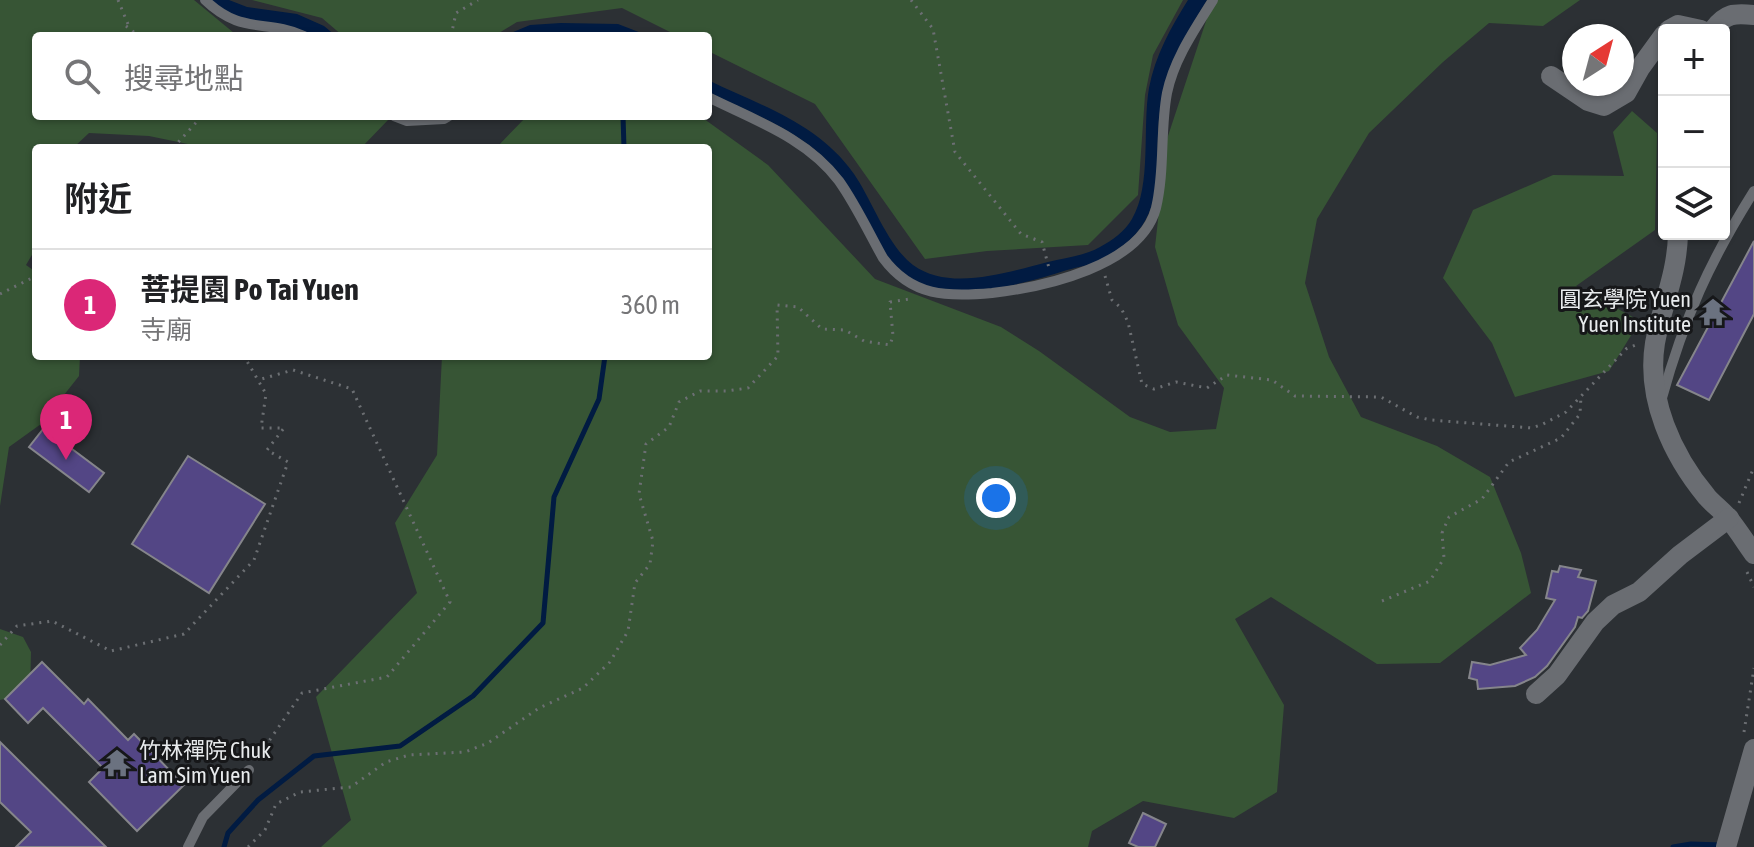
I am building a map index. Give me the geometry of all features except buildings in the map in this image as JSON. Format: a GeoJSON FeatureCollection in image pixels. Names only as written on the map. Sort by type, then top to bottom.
{"type":"FeatureCollection","features":[{"type":"Feature","properties":{"kind":"street"},"geometry":{"type":"LineString","coordinates":[[1718,24],[1729,13],[1754,15]]}},
{"type":"Feature","properties":{"kind":"street"},"geometry":{"type":"LineString","coordinates":[[1551,76],[1588,101],[1604,106],[1626,93],[1658,43]]}},
{"type":"Feature","properties":{"kind":"street"},"geometry":{"type":"LineString","coordinates":[[1677,240],[1671,286],[1655,342],[1653,376],[1659,407],[1671,442],[1690,474],[1708,498],[1732,514],[1754,554]]}},
{"type":"Feature","properties":{"kind":"street"},"geometry":{"type":"LineString","coordinates":[[1536,694],[1557,675],[1595,622],[1613,605],[1639,592],[1732,514]]}},
{"type":"Feature","properties":{"kind":"street"},"geometry":{"type":"LineString","coordinates":[[1726,847],[1754,749]]}},
{"type":"Feature","properties":{"kind":"lane"},"geometry":{"type":"LineString","coordinates":[[205,0],[228,19],[286,32]]}},
{"type":"Feature","properties":{"kind":"lane"},"geometry":{"type":"LineString","coordinates":[[712,99],[789,137],[815,155],[839,182],[892,269],[919,289],[937,294],[993,292],[1052,280],[1101,265],[1128,251],[1139,241],[1156,207],[1167,92],[1180,56],[1213,0]]}},
{"type":"Feature","properties":{"kind":"lane"},"geometry":{"type":"LineString","coordinates":[[1754,1],[1754,15]]}},
{"type":"Feature","properties":{"kind":"lane"},"geometry":{"type":"LineString","coordinates":[[404,120],[431,120]]}},
{"type":"Feature","properties":{"kind":"lane"},"geometry":{"type":"LineString","coordinates":[[1659,407],[1694,298],[1754,191]]}},
{"type":"Feature","properties":{"kind":"lane"},"geometry":{"type":"LineString","coordinates":[[188,847],[203,817],[249,770]]}},
{"type":"Feature","properties":{"kind":"path"},"geometry":{"type":"LineString","coordinates":[[118,0],[128,27],[134,32]]}},
{"type":"Feature","properties":{"kind":"path"},"geometry":{"type":"LineString","coordinates":[[452,32],[456,13],[478,0]]}},
{"type":"Feature","properties":{"kind":"path"},"geometry":{"type":"LineString","coordinates":[[911,0],[933,29],[955,152],[1021,234],[1042,242],[1052,280]]}},
{"type":"Feature","properties":{"kind":"path"},"geometry":{"type":"LineString","coordinates":[[177,144],[198,120]]}},
{"type":"Feature","properties":{"kind":"path"},"geometry":{"type":"LineString","coordinates":[[1101,265],[1112,300],[1121,308],[1128,322],[1142,384],[1154,389],[1176,382],[1207,388],[1227,375],[1272,380],[1295,396],[1381,397],[1417,417],[1431,420],[1532,428],[1566,412],[1626,349],[1643,343]]}},
{"type":"Feature","properties":{"kind":"path"},"geometry":{"type":"LineString","coordinates":[[0,294],[32,278]]}},
{"type":"Feature","properties":{"kind":"path"},"geometry":{"type":"LineString","coordinates":[[248,847],[265,830],[276,804],[300,792],[351,787],[386,762],[409,755],[465,752],[488,743],[539,708],[583,688],[610,662],[628,631],[635,583],[650,564],[653,541],[639,494],[646,444],[669,427],[679,402],[700,391],[748,388],[778,356],[777,305],[798,307],[822,329],[845,330],[864,341],[890,345],[893,336],[890,302],[937,294]]}},
{"type":"Feature","properties":{"kind":"path"},"geometry":{"type":"LineString","coordinates":[[0,645],[17,626],[52,621],[111,651],[184,634],[254,560],[288,462],[267,450],[284,428],[261,428],[266,394],[246,360]]}},
{"type":"Feature","properties":{"kind":"path"},"geometry":{"type":"LineString","coordinates":[[249,770],[302,693],[387,677],[450,602],[352,389],[293,370],[258,380]]}},
{"type":"Feature","properties":{"kind":"path"},"geometry":{"type":"LineString","coordinates":[[1382,601],[1430,581],[1442,564],[1442,533],[1449,517],[1482,499],[1509,462],[1561,438],[1580,414],[1581,396]]}},
{"type":"Feature","properties":{"kind":"path"},"geometry":{"type":"LineString","coordinates":[[1732,514],[1754,467]]}},
{"type":"Feature","properties":{"kind":"green space"},"geometry":{"type":"Polygon","coordinates":[[[0,0],[194,0],[233,32],[32,32],[32,120],[388,120],[365,144],[188,144],[149,136],[89,133],[77,144],[32,144],[32,255],[26,265],[32,269],[32,360],[80,360],[79,376],[41,424],[9,447],[0,506],[0,0]]]}},
{"type":"Feature","properties":{"kind":"green space"},"geometry":{"type":"Polygon","coordinates":[[[252,0],[1183,0],[1153,55],[1145,95],[1138,195],[1088,245],[987,251],[925,259],[815,104],[712,53],[712,32],[670,32],[622,8],[517,22],[501,32],[338,32],[322,18],[252,0]]]}},
{"type":"Feature","properties":{"kind":"green space"},"geometry":{"type":"Polygon","coordinates":[[[1213,0],[1580,0],[1543,26],[1489,23],[1369,133],[1317,219],[1305,283],[1329,357],[1361,417],[1437,446],[1490,477],[1521,553],[1531,593],[1440,663],[1377,664],[1271,597],[1235,619],[1284,705],[1277,792],[1234,818],[1143,801],[1092,831],[1088,847],[321,847],[351,820],[316,697],[417,593],[395,523],[437,455],[442,360],[712,360],[712,144],[500,144],[523,120],[706,120],[768,165],[875,279],[1001,327],[1130,417],[1170,432],[1216,429],[1224,388],[1178,325],[1155,247],[1167,139],[1213,0]]]}},
{"type":"Feature","properties":{"kind":"green space"},"geometry":{"type":"Polygon","coordinates":[[[1632,111],[1657,133],[1655,230],[1576,286],[1640,321],[1609,371],[1515,397],[1492,343],[1443,278],[1473,210],[1553,175],[1624,176],[1613,132],[1632,111]]]}},
{"type":"Feature","properties":{"kind":"green space"},"geometry":{"type":"Polygon","coordinates":[[[0,629],[23,637],[31,652],[30,693],[0,700],[0,629]]]}},
{"type":"Feature","properties":{"kind":"water"},"geometry":{"type":"Polygon","coordinates":[[[210,0],[229,0],[247,7],[297,14],[331,32],[305,32],[231,16],[210,0]]]}},
{"type":"Feature","properties":{"kind":"water"},"geometry":{"type":"Polygon","coordinates":[[[1188,0],[1207,0],[1179,51],[1164,91],[1159,118],[1155,194],[1142,226],[1127,242],[1098,261],[1010,286],[949,291],[913,280],[890,260],[840,176],[813,148],[780,126],[712,94],[712,82],[787,118],[823,141],[854,174],[895,246],[913,265],[944,277],[979,277],[1088,253],[1114,238],[1129,224],[1142,190],[1149,88],[1164,42],[1188,0]]]}},
{"type":"Feature","properties":{"kind":"water"},"geometry":{"type":"Polygon","coordinates":[[[618,24],[639,32],[513,32],[530,25],[618,24]]]}},
{"type":"Feature","properties":{"kind":"waterway"},"geometry":{"type":"LineString","coordinates":[[623,120],[624,144]]}},
{"type":"Feature","properties":{"kind":"waterway"},"geometry":{"type":"LineString","coordinates":[[224,847],[228,833],[258,800],[314,756],[400,746],[473,696],[543,623],[554,497],[599,399],[604,360]]}},
{"type":"Feature","properties":{"kind":"waterway"},"geometry":{"type":"LineString","coordinates":[[1673,847],[1721,845]]}},
{"type":"Feature","properties":{"kind":"place","name":"圓玄學院 Yuen Yuen Institute"},"geometry":{"type":"Point","coordinates":[1713,312]}},
{"type":"Feature","properties":{"kind":"place","name":"菩提園 Po Tai Yuen"},"geometry":{"type":"Point","coordinates":[66,460]}},
{"type":"Feature","properties":{"kind":"place","name":"竹林禪院 Chuk Lam Sim Yuen"},"geometry":{"type":"Point","coordinates":[117,763]}}]}
